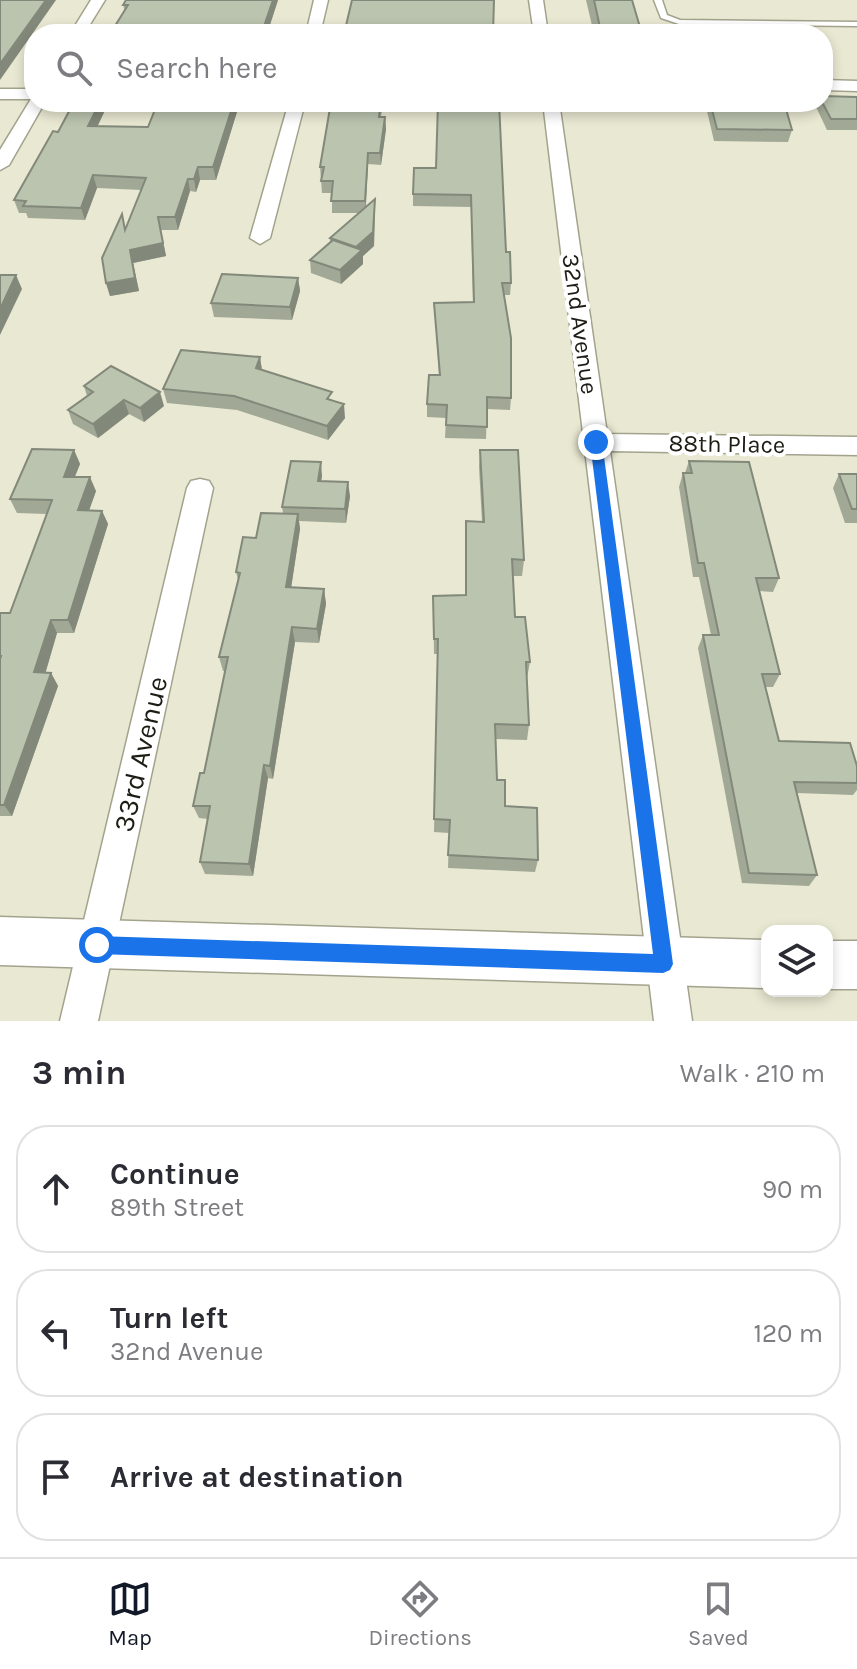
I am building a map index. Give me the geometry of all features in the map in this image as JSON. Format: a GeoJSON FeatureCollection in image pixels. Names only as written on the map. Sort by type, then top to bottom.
{"type":"FeatureCollection","features":[{"type":"Feature","properties":{"kind":"street"},"geometry":{"type":"LineString","coordinates":[[83,24],[98,0]]}},
{"type":"Feature","properties":{"kind":"street"},"geometry":{"type":"LineString","coordinates":[[315,24],[321,0]]}},
{"type":"Feature","properties":{"kind":"street"},"geometry":{"type":"LineString","coordinates":[[536,0],[540,24]]}},
{"type":"Feature","properties":{"kind":"street"},"geometry":{"type":"LineString","coordinates":[[833,85],[857,86]]}},
{"type":"Feature","properties":{"kind":"street"},"geometry":{"type":"LineString","coordinates":[[0,94],[24,94]]}},
{"type":"Feature","properties":{"kind":"street"},"geometry":{"type":"LineString","coordinates":[[0,165],[31,112]]}},
{"type":"Feature","properties":{"kind":"street"},"geometry":{"type":"LineString","coordinates":[[260,238],[294,112]]}},
{"type":"Feature","properties":{"kind":"street","name":"32nd Avenue"},"geometry":{"type":"LineString","coordinates":[[552,112],[663,964],[673,1021]]}},
{"type":"Feature","properties":{"kind":"street","name":"88th Place"},"geometry":{"type":"LineString","coordinates":[[596,442],[857,446]]}},
{"type":"Feature","properties":{"kind":"street","name":"33rd Avenue"},"geometry":{"type":"LineString","coordinates":[[79,1021],[200,488]]}},
{"type":"Feature","properties":{"kind":"street"},"geometry":{"type":"LineString","coordinates":[[0,941],[663,964],[761,964]]}},
{"type":"Feature","properties":{"kind":"street"},"geometry":{"type":"LineString","coordinates":[[833,965],[857,965]]}},
{"type":"Feature","properties":{"kind":"lane"},"geometry":{"type":"LineString","coordinates":[[658,0],[664,16],[679,22],[857,24]]}},
{"type":"Feature","properties":{"kind":"building"},"geometry":{"type":"Polygon","coordinates":[[[0,0],[46,0],[29,24],[24,24],[24,31],[0,64],[0,0]]]}},
{"type":"Feature","properties":{"kind":"building"},"geometry":{"type":"Polygon","coordinates":[[[126,0],[273,0],[265,24],[116,24],[128,5],[123,5],[126,0]]]}},
{"type":"Feature","properties":{"kind":"building"},"geometry":{"type":"Polygon","coordinates":[[[352,0],[494,0],[493,24],[346,24],[352,0]]]}},
{"type":"Feature","properties":{"kind":"building"},"geometry":{"type":"Polygon","coordinates":[[[594,0],[632,0],[639,24],[599,24],[594,0]]]}},
{"type":"Feature","properties":{"kind":"building"},"geometry":{"type":"Polygon","coordinates":[[[833,96],[857,97],[857,119],[831,119],[827,112],[833,112],[833,96]]]}},
{"type":"Feature","properties":{"kind":"building"},"geometry":{"type":"Polygon","coordinates":[[[69,112],[95,112],[88,126],[148,127],[154,112],[231,112],[213,167],[198,167],[194,179],[188,179],[175,217],[158,217],[163,243],[130,250],[135,278],[106,283],[102,258],[122,214],[125,230],[146,178],[93,175],[81,208],[23,206],[26,201],[14,200],[53,131],[58,132],[69,112]]]}},
{"type":"Feature","properties":{"kind":"building"},"geometry":{"type":"Polygon","coordinates":[[[329,112],[380,112],[379,117],[385,117],[380,153],[368,153],[365,201],[331,201],[333,181],[321,181],[324,167],[320,167],[329,112]]]}},
{"type":"Feature","properties":{"kind":"building"},"geometry":{"type":"Polygon","coordinates":[[[438,112],[499,112],[506,252],[510,252],[511,283],[502,283],[511,338],[511,398],[487,397],[487,427],[446,425],[447,405],[427,404],[429,375],[440,375],[434,303],[474,302],[471,195],[413,194],[414,168],[436,168],[438,112]]]}},
{"type":"Feature","properties":{"kind":"building"},"geometry":{"type":"Polygon","coordinates":[[[713,112],[787,112],[792,130],[717,129],[713,112]]]}},
{"type":"Feature","properties":{"kind":"building"},"geometry":{"type":"Polygon","coordinates":[[[375,199],[373,232],[356,247],[330,238],[375,199]]]}},
{"type":"Feature","properties":{"kind":"building"},"geometry":{"type":"Polygon","coordinates":[[[333,240],[362,250],[340,270],[310,260],[333,240]]]}},
{"type":"Feature","properties":{"kind":"building"},"geometry":{"type":"Polygon","coordinates":[[[222,274],[298,278],[290,307],[211,303],[222,274]]]}},
{"type":"Feature","properties":{"kind":"building"},"geometry":{"type":"Polygon","coordinates":[[[0,275],[16,275],[0,309],[0,275]]]}},
{"type":"Feature","properties":{"kind":"building"},"geometry":{"type":"Polygon","coordinates":[[[181,350],[260,357],[256,368],[332,392],[327,399],[344,404],[327,426],[234,396],[163,389],[181,350]]]}},
{"type":"Feature","properties":{"kind":"building"},"geometry":{"type":"Polygon","coordinates":[[[111,366],[160,392],[140,408],[124,400],[93,424],[68,410],[93,392],[84,386],[111,366]]]}},
{"type":"Feature","properties":{"kind":"building"},"geometry":{"type":"Polygon","coordinates":[[[32,449],[74,450],[64,477],[90,477],[78,510],[102,511],[68,620],[51,620],[34,672],[51,673],[4,805],[0,805],[0,613],[10,613],[52,500],[10,499],[32,449]]]}},
{"type":"Feature","properties":{"kind":"building"},"geometry":{"type":"Polygon","coordinates":[[[480,450],[518,450],[524,560],[512,559],[515,617],[525,617],[530,662],[526,662],[529,725],[495,724],[497,780],[505,780],[505,806],[537,808],[538,860],[448,855],[450,820],[434,819],[438,639],[434,639],[433,596],[466,595],[466,521],[484,522],[480,450]]]}},
{"type":"Feature","properties":{"kind":"building"},"geometry":{"type":"Polygon","coordinates":[[[291,461],[321,462],[318,481],[348,482],[345,509],[282,507],[291,461]]]}},
{"type":"Feature","properties":{"kind":"building"},"geometry":{"type":"Polygon","coordinates":[[[689,461],[749,462],[779,578],[756,578],[780,674],[762,674],[779,741],[850,743],[857,766],[857,783],[794,782],[817,875],[749,873],[703,635],[719,635],[704,563],[698,563],[683,473],[692,473],[689,461]]]}},
{"type":"Feature","properties":{"kind":"building"},"geometry":{"type":"Polygon","coordinates":[[[839,474],[857,474],[857,509],[852,509],[839,474]]]}},
{"type":"Feature","properties":{"kind":"building"},"geometry":{"type":"Polygon","coordinates":[[[261,513],[298,514],[286,587],[324,589],[317,629],[292,627],[270,766],[264,765],[249,864],[200,862],[210,806],[193,806],[200,773],[204,773],[228,657],[219,657],[240,573],[236,572],[243,537],[256,538],[261,513]]]}},
{"type":"Feature","properties":{"kind":"route"},"geometry":{"type":"LineString","coordinates":[[97,945],[663,964],[596,442]]}}]}
